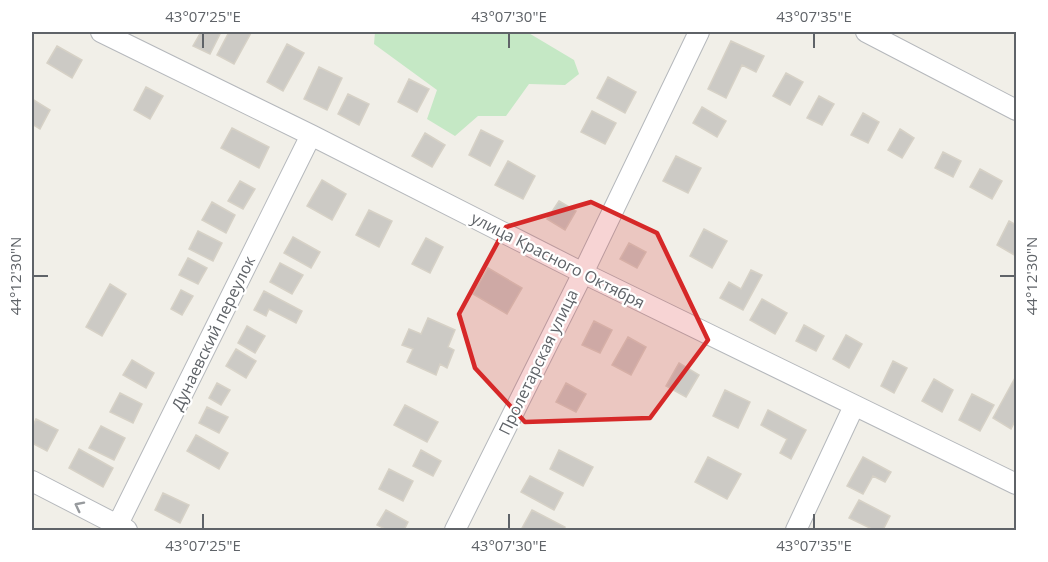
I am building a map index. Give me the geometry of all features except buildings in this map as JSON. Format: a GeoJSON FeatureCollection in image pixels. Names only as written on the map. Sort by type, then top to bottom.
{"type":"FeatureCollection","features":[{"type":"Feature","properties":{"kind":"street","name":"улица Красного Октября"},"geometry":{"type":"LineString","coordinates":[[101,32],[583,273],[1017,484]]}},
{"type":"Feature","properties":{"kind":"street","name":"Пролетарская улица"},"geometry":{"type":"LineString","coordinates":[[455,531],[699,32]]}},
{"type":"Feature","properties":{"kind":"street"},"geometry":{"type":"LineString","coordinates":[[867,32],[1017,110]]}},
{"type":"Feature","properties":{"kind":"street","name":"Дунаевский переулок"},"geometry":{"type":"LineString","coordinates":[[120,529],[311,135]]}},
{"type":"Feature","properties":{"kind":"street"},"geometry":{"type":"LineString","coordinates":[[796,531],[854,406]]}},
{"type":"Feature","properties":{"kind":"street"},"geometry":{"type":"LineString","coordinates":[[32,481],[120,529]]}},
{"type":"Feature","properties":{"kind":"highlighted area"},"geometry":{"type":"Polygon","coordinates":[[[591,202],[657,233],[708,340],[650,418],[525,422],[475,368],[459,314],[506,227],[591,202]]]}},
{"type":"Feature","properties":{"kind":"green space"},"geometry":{"type":"Polygon","coordinates":[[[375,32],[527,32],[574,60],[579,74],[565,85],[529,84],[506,116],[478,116],[455,136],[427,119],[437,90],[374,44],[375,32]]]}}]}
